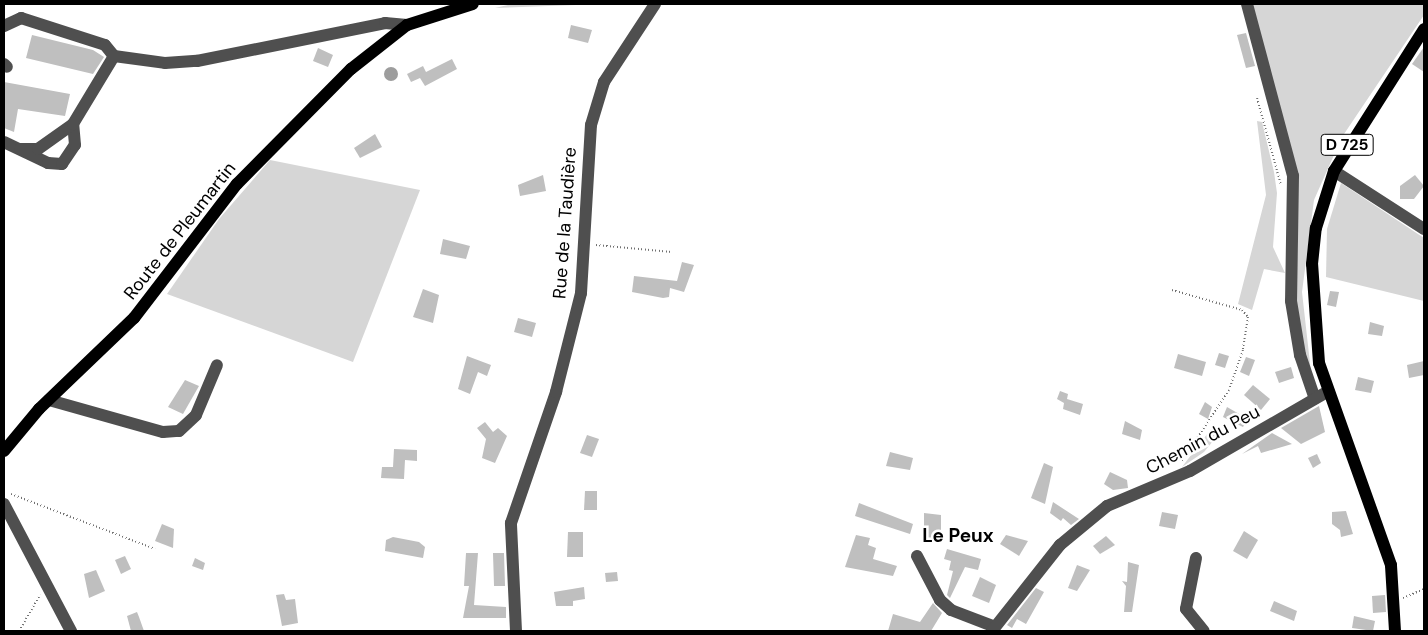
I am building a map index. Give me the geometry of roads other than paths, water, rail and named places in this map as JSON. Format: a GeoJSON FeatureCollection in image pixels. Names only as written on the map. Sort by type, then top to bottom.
{"type":"FeatureCollection","features":[{"type":"Feature","properties":{"kind":"main road","name":"Route de Pleumartin"},"geometry":{"type":"LineString","coordinates":[[4,451],[49,400],[134,318],[250,171],[372,48],[407,25],[473,4]]}},
{"type":"Feature","properties":{"kind":"main road","name":"D 725"},"geometry":{"type":"LineString","coordinates":[[1395,631],[1396,599],[1385,546],[1327,392],[1316,347],[1311,279],[1316,228],[1334,171],[1424,29]]}},
{"type":"Feature","properties":{"kind":"street","name":"Rue de la Taudière"},"geometry":{"type":"LineString","coordinates":[[516,631],[511,523],[570,342],[581,293],[586,162],[594,109],[611,70],[654,4]]}},
{"type":"Feature","properties":{"kind":"street"},"geometry":{"type":"LineString","coordinates":[[1247,4],[1293,176],[1291,301],[1300,355],[1315,399]]}},
{"type":"Feature","properties":{"kind":"street"},"geometry":{"type":"LineString","coordinates":[[4,26],[21,18],[106,45],[114,56],[165,63],[198,61],[385,23],[407,25]]}},
{"type":"Feature","properties":{"kind":"street"},"geometry":{"type":"LineString","coordinates":[[20,149],[38,149],[73,124],[114,56]]}},
{"type":"Feature","properties":{"kind":"street"},"geometry":{"type":"LineString","coordinates":[[4,142],[62,164],[75,145],[73,124]]}},
{"type":"Feature","properties":{"kind":"street"},"geometry":{"type":"LineString","coordinates":[[1334,171],[1424,229]]}},
{"type":"Feature","properties":{"kind":"street"},"geometry":{"type":"LineString","coordinates":[[49,400],[163,432],[179,432],[196,415],[217,365]]}},
{"type":"Feature","properties":{"kind":"street","name":"Chemin du Peu"},"geometry":{"type":"LineString","coordinates":[[917,556],[940,600],[951,610],[993,629],[1060,545],[1107,506],[1190,471],[1327,392]]}},
{"type":"Feature","properties":{"kind":"street"},"geometry":{"type":"LineString","coordinates":[[4,504],[71,631]]}},
{"type":"Feature","properties":{"kind":"street"},"geometry":{"type":"LineString","coordinates":[[1196,558],[1186,609],[1204,631]]}},
{"type":"Feature","properties":{"kind":"district","name":"Le Peux"},"geometry":{"type":"Point","coordinates":[958,536]}}]}
